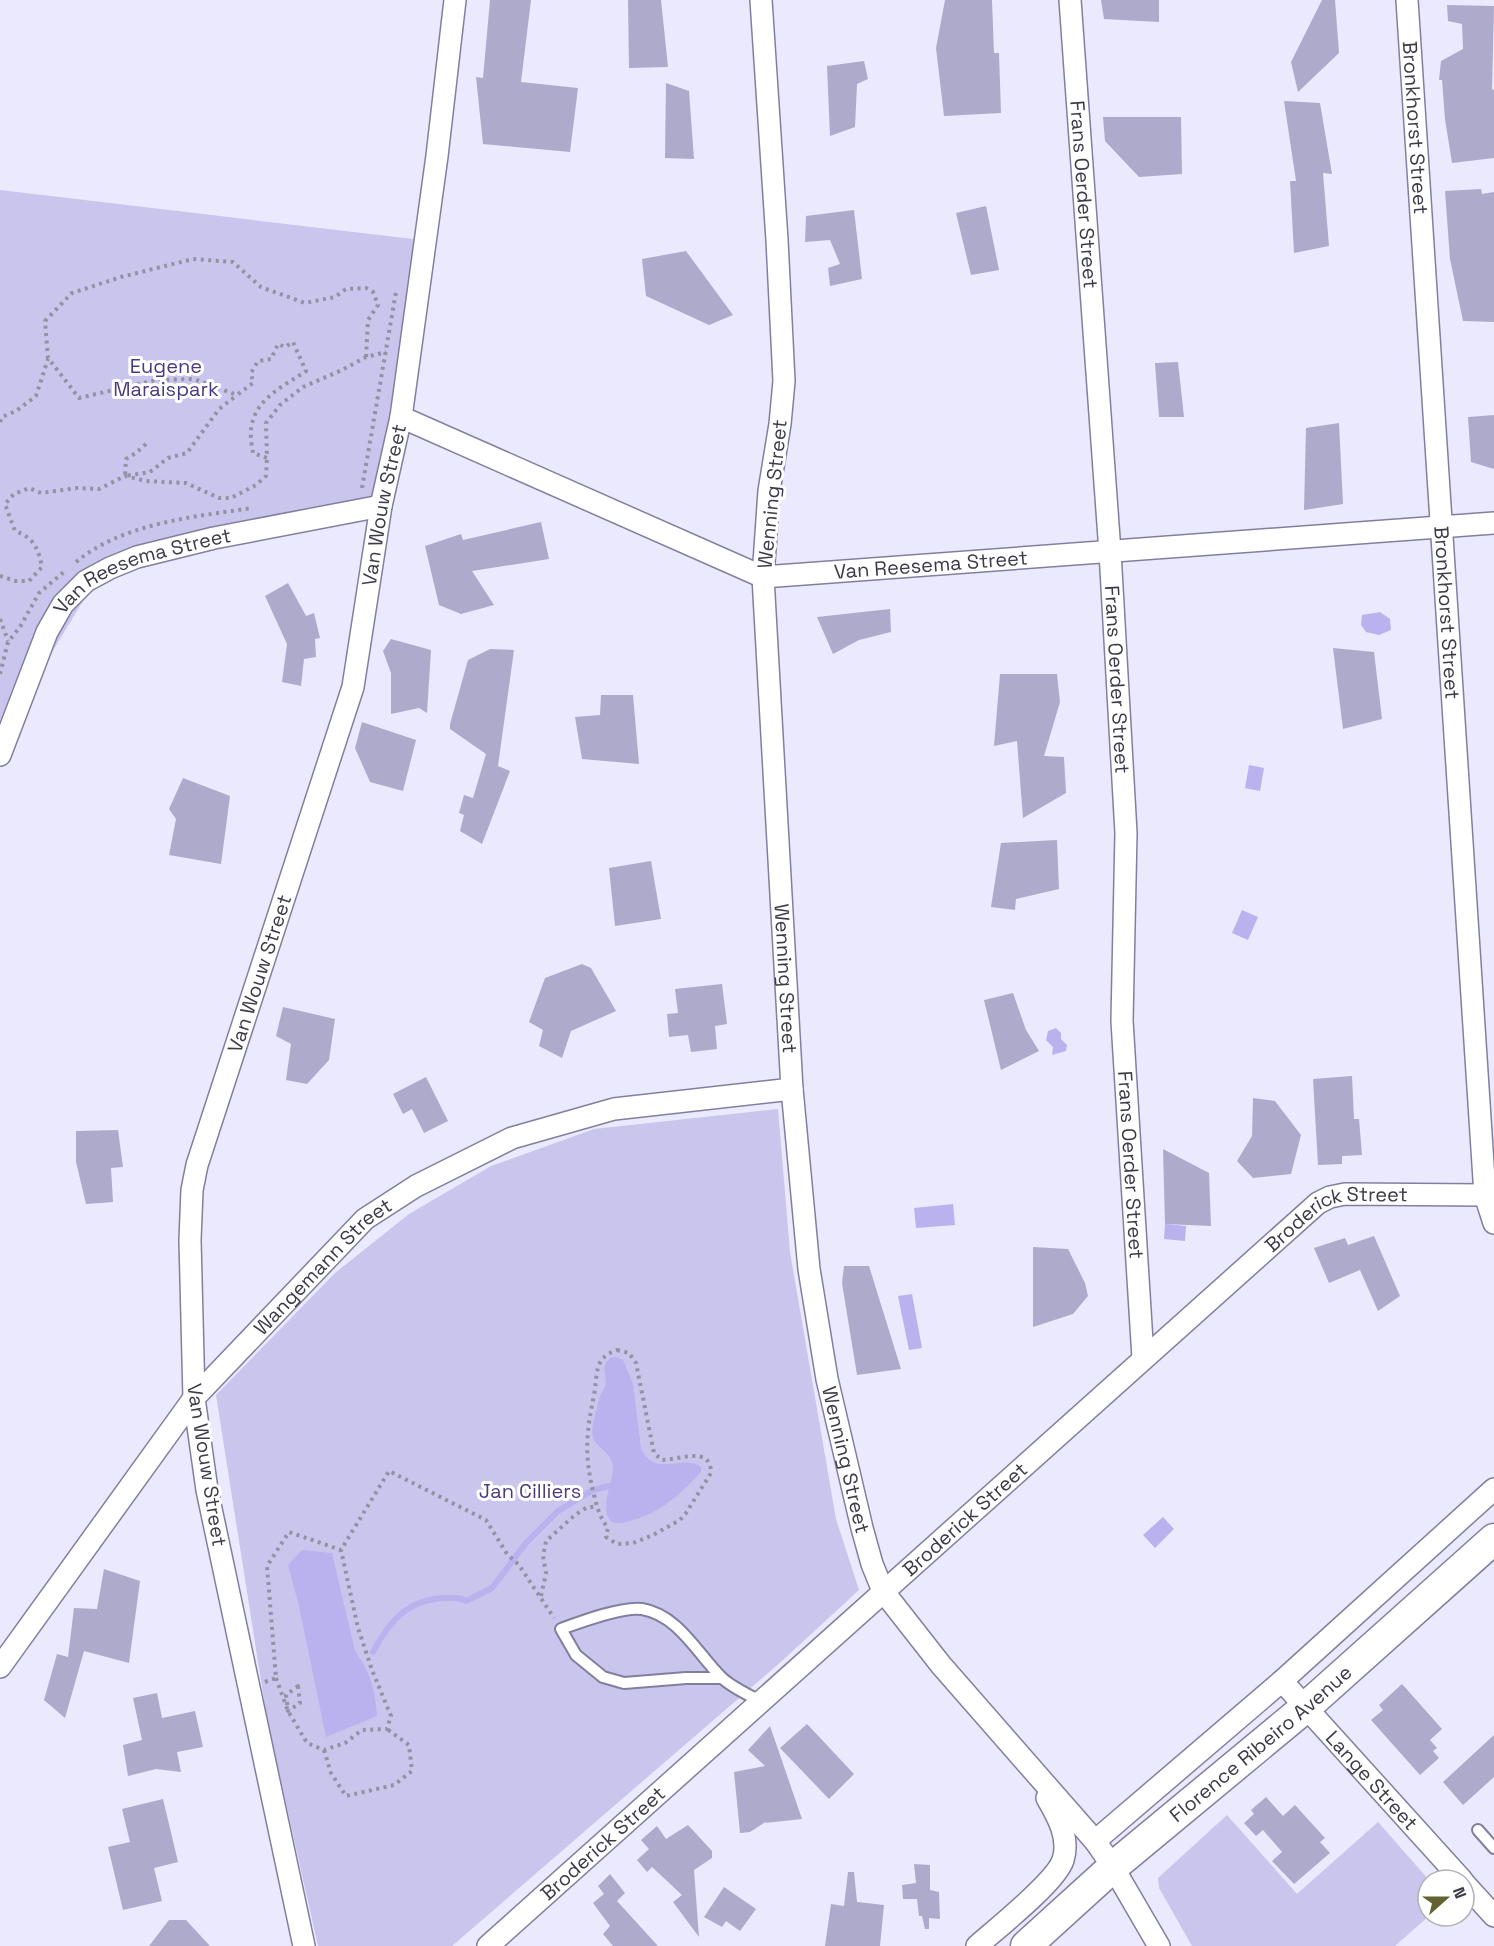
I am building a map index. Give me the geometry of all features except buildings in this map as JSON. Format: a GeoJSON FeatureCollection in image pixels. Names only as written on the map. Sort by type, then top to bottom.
{"type":"FeatureCollection","features":[{"type":"Feature","properties":{"kind":"main road","name":"Florence Ribeiro Avenue"},"geometry":{"type":"LineString","coordinates":[[1026,1946],[1113,1867],[1306,1707],[1494,1539]]}},
{"type":"Feature","properties":{"kind":"street","name":"Van Wouw Street"},"geometry":{"type":"LineString","coordinates":[[304,1946],[207,1490],[194,1398],[190,1240],[192,1190],[197,1166],[353,687],[381,506],[401,417],[446,89],[455,0]]}},
{"type":"Feature","properties":{"kind":"street","name":"Wenning Street"},"geometry":{"type":"LineString","coordinates":[[761,0],[784,381],[769,491],[763,578],[792,1089],[809,1269],[827,1379],[862,1528],[872,1564],[883,1591],[941,1665],[1095,1841],[1113,1867],[1159,1946]]}},
{"type":"Feature","properties":{"kind":"street","name":"Frans Oerder Street"},"geometry":{"type":"LineString","coordinates":[[1070,0],[1110,552],[1126,833],[1122,1021],[1143,1358]]}},
{"type":"Feature","properties":{"kind":"street","name":"Bronkhorst Street"},"geometry":{"type":"LineString","coordinates":[[1407,0],[1485,1195],[1494,1223]]}},
{"type":"Feature","properties":{"kind":"street","name":"Van Reesema Street"},"geometry":{"type":"LineString","coordinates":[[401,417],[763,578],[1494,523]]}},
{"type":"Feature","properties":{"kind":"street","name":"Van Reesema Street"},"geometry":{"type":"LineString","coordinates":[[0,755],[47,632],[63,604],[86,581],[137,557],[214,538],[381,506]]}},
{"type":"Feature","properties":{"kind":"street","name":"Wangemann Street"},"geometry":{"type":"LineString","coordinates":[[0,1667],[194,1398],[365,1219],[416,1186],[513,1138],[614,1109],[792,1089]]}},
{"type":"Feature","properties":{"kind":"street","name":"Broderick Street"},"geometry":{"type":"LineString","coordinates":[[488,1946],[1308,1210],[1330,1197],[1358,1194],[1485,1195]]}},
{"type":"Feature","properties":{"kind":"street"},"geometry":{"type":"LineString","coordinates":[[1095,1841],[1282,1681],[1494,1489]]}},
{"type":"Feature","properties":{"kind":"street","name":"Lange Street"},"geometry":{"type":"LineString","coordinates":[[1282,1681],[1451,1868]]}},
{"type":"Feature","properties":{"kind":"street"},"geometry":{"type":"LineString","coordinates":[[977,1946],[1049,1881],[1063,1861],[1064,1833],[1058,1817],[1029,1767]]}},
{"type":"Feature","properties":{"kind":"street","name":"Lange Street"},"geometry":{"type":"LineString","coordinates":[[1476,1896],[1494,1916]]}},
{"type":"Feature","properties":{"kind":"lane"},"geometry":{"type":"LineString","coordinates":[[722,1678],[686,1678],[624,1683],[603,1677],[576,1655],[561,1629],[600,1615],[640,1608],[660,1615],[685,1636],[722,1678],[760,1701]]}},
{"type":"Feature","properties":{"kind":"lane"},"geometry":{"type":"LineString","coordinates":[[1478,1830],[1494,1848]]}},
{"type":"Feature","properties":{"kind":"path"},"geometry":{"type":"LineString","coordinates":[[0,422],[2,417],[16,411],[36,396],[48,358],[45,321],[72,293],[121,277],[194,259],[232,262],[261,287],[305,303],[335,297],[346,289],[366,288],[373,292],[378,306],[368,320],[366,357]]}},
{"type":"Feature","properties":{"kind":"path"},"geometry":{"type":"LineString","coordinates":[[125,476],[146,481],[186,483],[219,498],[231,498],[256,484],[266,476],[266,423],[280,405],[303,387],[366,357],[386,351],[397,286]]}},
{"type":"Feature","properties":{"kind":"path"},"geometry":{"type":"LineString","coordinates":[[0,576],[16,581],[29,581],[42,567],[38,548],[15,531],[5,504],[14,494],[29,488],[41,493],[77,488],[99,489],[125,476],[150,472],[168,458],[187,453],[219,409],[253,383],[251,373],[258,361],[271,359],[278,344],[285,347],[293,342],[306,371],[275,390],[264,400],[256,412],[251,429],[253,453],[267,458]]}},
{"type":"Feature","properties":{"kind":"path"},"geometry":{"type":"LineString","coordinates":[[48,358],[79,398],[156,380],[195,379],[237,395]]}},
{"type":"Feature","properties":{"kind":"path"},"geometry":{"type":"LineString","coordinates":[[125,476],[126,459],[146,444]]}},
{"type":"Feature","properties":{"kind":"path"},"geometry":{"type":"LineString","coordinates":[[0,619],[8,642]]}},
{"type":"Feature","properties":{"kind":"path"},"geometry":{"type":"LineString","coordinates":[[625,1350],[636,1363],[654,1453],[662,1460],[691,1455],[703,1457],[710,1464],[711,1473],[687,1513],[680,1520],[633,1543],[617,1544],[606,1537],[608,1528],[597,1506],[587,1467],[586,1437],[589,1413],[599,1362],[608,1353],[625,1350]]}},
{"type":"Feature","properties":{"kind":"path"},"geometry":{"type":"LineString","coordinates":[[387,1729],[391,1716],[358,1628],[341,1550],[388,1471],[486,1520],[507,1554],[519,1565],[561,1629]]}},
{"type":"Feature","properties":{"kind":"path"},"geometry":{"type":"LineString","coordinates":[[540,1597],[546,1573],[543,1556],[546,1541],[575,1515],[586,1508],[597,1506]]}},
{"type":"Feature","properties":{"kind":"path"},"geometry":{"type":"LineString","coordinates":[[324,1750],[331,1773],[346,1796],[394,1785],[412,1771],[409,1745],[387,1729],[362,1730],[345,1743],[324,1750],[307,1743],[288,1711],[276,1678],[267,1566],[289,1532],[341,1550]]}},
{"type":"Feature","properties":{"kind":"path"},"geometry":{"type":"LineString","coordinates":[[248,1689],[276,1678]]}},
{"type":"Feature","properties":{"kind":"path"},"geometry":{"type":"LineString","coordinates":[[298,1686],[300,1702],[288,1711],[286,1695],[298,1686]]}},
{"type":"Feature","properties":{"kind":"green space","name":"Eugene Maraispark"},"geometry":{"type":"Polygon","coordinates":[[[0,190],[430,241],[384,504],[109,558],[0,738],[0,190]]]}},
{"type":"Feature","properties":{"kind":"green space","name":"Jan Cilliers"},"geometry":{"type":"Polygon","coordinates":[[[778,1109],[790,1252],[836,1519],[859,1590],[783,1660],[452,1946],[318,1946],[267,1719],[216,1395],[335,1273],[409,1214],[491,1166],[594,1129],[778,1109]]]}},
{"type":"Feature","properties":{"kind":"green space"},"geometry":{"type":"Polygon","coordinates":[[[1227,1815],[1297,1894],[1378,1822],[1418,1868],[1416,1868],[1416,1927],[1395,1946],[1192,1946],[1159,1888],[1158,1878],[1227,1815]]]}},
{"type":"Feature","properties":{"kind":"shaded area"},"geometry":{"type":"Polygon","coordinates":[[[1380,612],[1390,619],[1391,630],[1379,635],[1366,632],[1361,625],[1362,615],[1380,612]]]}},
{"type":"Feature","properties":{"kind":"shaded area"},"geometry":{"type":"Polygon","coordinates":[[[1249,765],[1264,768],[1260,791],[1245,788],[1249,765]]]}},
{"type":"Feature","properties":{"kind":"shaded area"},"geometry":{"type":"Polygon","coordinates":[[[1242,910],[1258,917],[1248,940],[1232,933],[1242,910]]]}},
{"type":"Feature","properties":{"kind":"shaded area"},"geometry":{"type":"Polygon","coordinates":[[[1056,1028],[1067,1045],[1066,1051],[1052,1055],[1053,1047],[1046,1040],[1048,1031],[1056,1028]]]}},
{"type":"Feature","properties":{"kind":"shaded area"},"geometry":{"type":"Polygon","coordinates":[[[953,1204],[955,1225],[916,1228],[914,1208],[953,1204]]]}},
{"type":"Feature","properties":{"kind":"shaded area"},"geometry":{"type":"Polygon","coordinates":[[[1165,1224],[1186,1226],[1185,1241],[1164,1239],[1165,1224]]]}},
{"type":"Feature","properties":{"kind":"shaded area"},"geometry":{"type":"Polygon","coordinates":[[[912,1294],[922,1348],[909,1350],[898,1296],[912,1294]]]}},
{"type":"Feature","properties":{"kind":"shaded area"},"geometry":{"type":"Polygon","coordinates":[[[616,1357],[623,1360],[633,1384],[641,1449],[647,1458],[662,1464],[686,1462],[701,1467],[701,1472],[662,1507],[643,1517],[618,1523],[610,1521],[606,1508],[612,1462],[592,1434],[600,1396],[606,1384],[606,1364],[610,1358],[616,1357]]]}},
{"type":"Feature","properties":{"kind":"shaded area"},"geometry":{"type":"Polygon","coordinates":[[[1163,1517],[1174,1529],[1155,1548],[1143,1535],[1163,1517]]]}},
{"type":"Feature","properties":{"kind":"shaded area"},"geometry":{"type":"Polygon","coordinates":[[[302,1550],[332,1553],[355,1651],[368,1674],[376,1706],[377,1716],[326,1737],[299,1606],[288,1565],[302,1550]]]}},
{"type":"Feature","properties":{"kind":"waterway"},"geometry":{"type":"LineString","coordinates":[[373,1652],[386,1630],[402,1613],[412,1607],[434,1599],[457,1598],[466,1601],[492,1588],[526,1543],[558,1511],[593,1490],[609,1486]]}}]}
